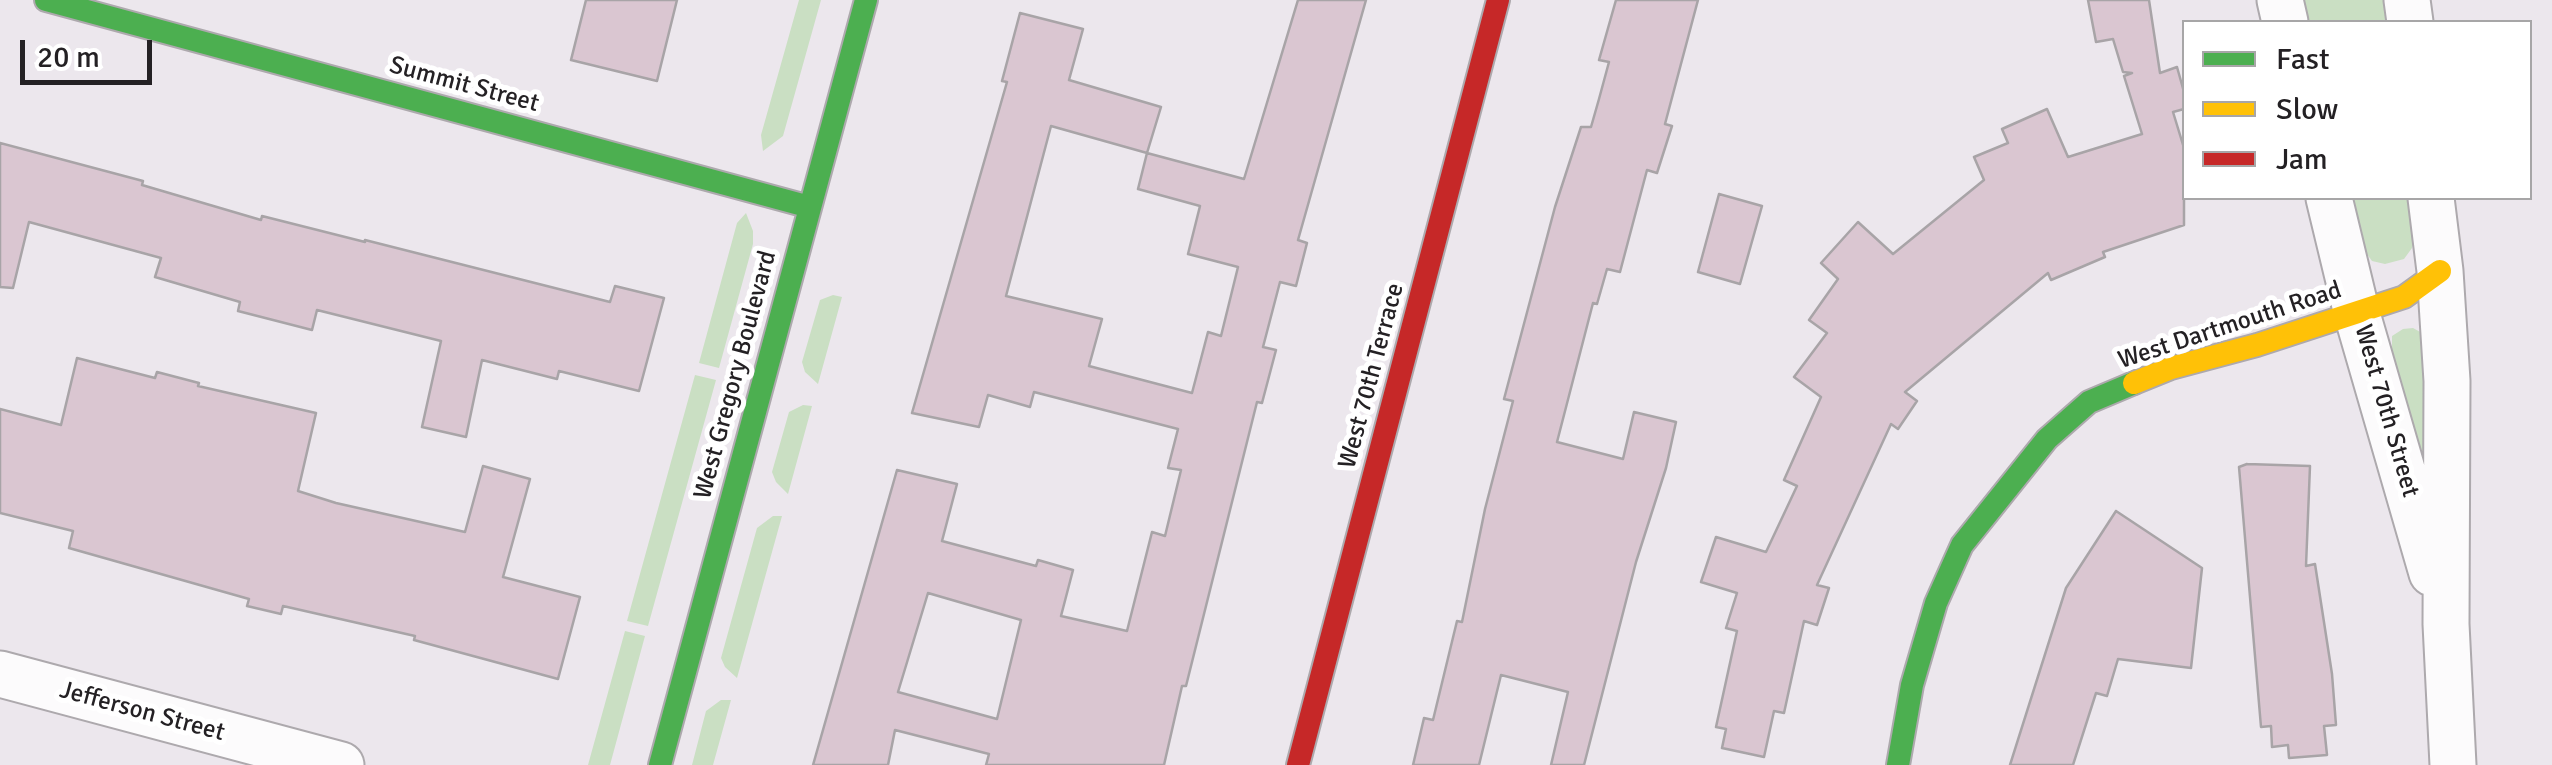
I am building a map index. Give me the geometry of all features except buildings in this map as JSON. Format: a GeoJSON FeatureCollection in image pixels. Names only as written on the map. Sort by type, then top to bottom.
{"type":"FeatureCollection","features":[{"type":"Feature","properties":{"kind":"street","name":"Summit Street"},"geometry":{"type":"LineString","coordinates":[[46,0],[158,15],[810,207]]}},
{"type":"Feature","properties":{"kind":"street","name":"West Gregory Boulevard"},"geometry":{"type":"LineString","coordinates":[[660,765],[866,0]]}},
{"type":"Feature","properties":{"kind":"street","name":"West 70th Terrace"},"geometry":{"type":"LineString","coordinates":[[1298,765],[1498,0]]}},
{"type":"Feature","properties":{"kind":"street","name":"West 70th Street"},"geometry":{"type":"LineString","coordinates":[[2330,200],[2446,624]]}},
{"type":"Feature","properties":{"kind":"street","name":"West 70th Street"},"geometry":{"type":"LineString","coordinates":[[2431,200],[2446,380],[2446,624],[2452,765]]}},
{"type":"Feature","properties":{"kind":"street","name":"West Dartmouth Road"},"geometry":{"type":"LineString","coordinates":[[1898,765],[1912,686],[1932,620],[1962,545],[2047,439],[2088,402],[2155,375],[2404,297],[2440,271]]}},
{"type":"Feature","properties":{"kind":"street","name":"Jefferson Street"},"geometry":{"type":"LineString","coordinates":[[0,674],[341,765]]}},
{"type":"Feature","properties":{"kind":"green space"},"geometry":{"type":"Polygon","coordinates":[[[799,0],[821,0],[783,136],[763,151],[761,135],[799,0]]]}},
{"type":"Feature","properties":{"kind":"green space"},"geometry":{"type":"Polygon","coordinates":[[[2302,0],[2389,0],[2392,20],[2307,20],[2302,0]]]}},
{"type":"Feature","properties":{"kind":"green space"},"geometry":{"type":"Polygon","coordinates":[[[2351,200],[2413,200],[2415,230],[2412,248],[2404,259],[2385,264],[2372,261],[2364,250],[2351,200]]]}},
{"type":"Feature","properties":{"kind":"green space"},"geometry":{"type":"Polygon","coordinates":[[[746,213],[753,244],[719,368],[699,363],[737,223],[746,213]]]}},
{"type":"Feature","properties":{"kind":"green space"},"geometry":{"type":"Polygon","coordinates":[[[833,295],[842,297],[818,384],[805,372],[802,362],[820,300],[833,295]]]}},
{"type":"Feature","properties":{"kind":"green space"},"geometry":{"type":"Polygon","coordinates":[[[2413,328],[2422,333],[2434,454],[2423,467],[2417,461],[2392,353],[2392,336],[2413,328]]]}},
{"type":"Feature","properties":{"kind":"green space"},"geometry":{"type":"Polygon","coordinates":[[[695,375],[716,380],[648,626],[627,621],[695,375]]]}},
{"type":"Feature","properties":{"kind":"green space"},"geometry":{"type":"Polygon","coordinates":[[[803,405],[812,406],[788,494],[772,472],[789,412],[803,405]]]}},
{"type":"Feature","properties":{"kind":"green space"},"geometry":{"type":"Polygon","coordinates":[[[773,516],[782,516],[737,678],[721,658],[757,528],[773,516]]]}},
{"type":"Feature","properties":{"kind":"green space"},"geometry":{"type":"Polygon","coordinates":[[[625,631],[645,636],[610,765],[588,765],[625,631]]]}},
{"type":"Feature","properties":{"kind":"green space"},"geometry":{"type":"Polygon","coordinates":[[[721,700],[731,700],[713,765],[692,765],[706,711],[721,700]]]}},
{"type":"Feature","properties":{"kind":"traffic: fast"},"geometry":{"type":"LineString","coordinates":[[46,0],[810,207]]}},
{"type":"Feature","properties":{"kind":"traffic: fast"},"geometry":{"type":"LineString","coordinates":[[660,765],[866,0]]}},
{"type":"Feature","properties":{"kind":"traffic: fast"},"geometry":{"type":"LineString","coordinates":[[1898,765],[1912,685],[1936,603],[1962,545],[2047,439],[2089,402],[2134,383]]}},
{"type":"Feature","properties":{"kind":"traffic: slow"},"geometry":{"type":"LineString","coordinates":[[2134,383],[2171,368],[2257,345],[2404,297],[2440,271]]}},
{"type":"Feature","properties":{"kind":"traffic: jam"},"geometry":{"type":"LineString","coordinates":[[1298,765],[1498,0]]}}]}
